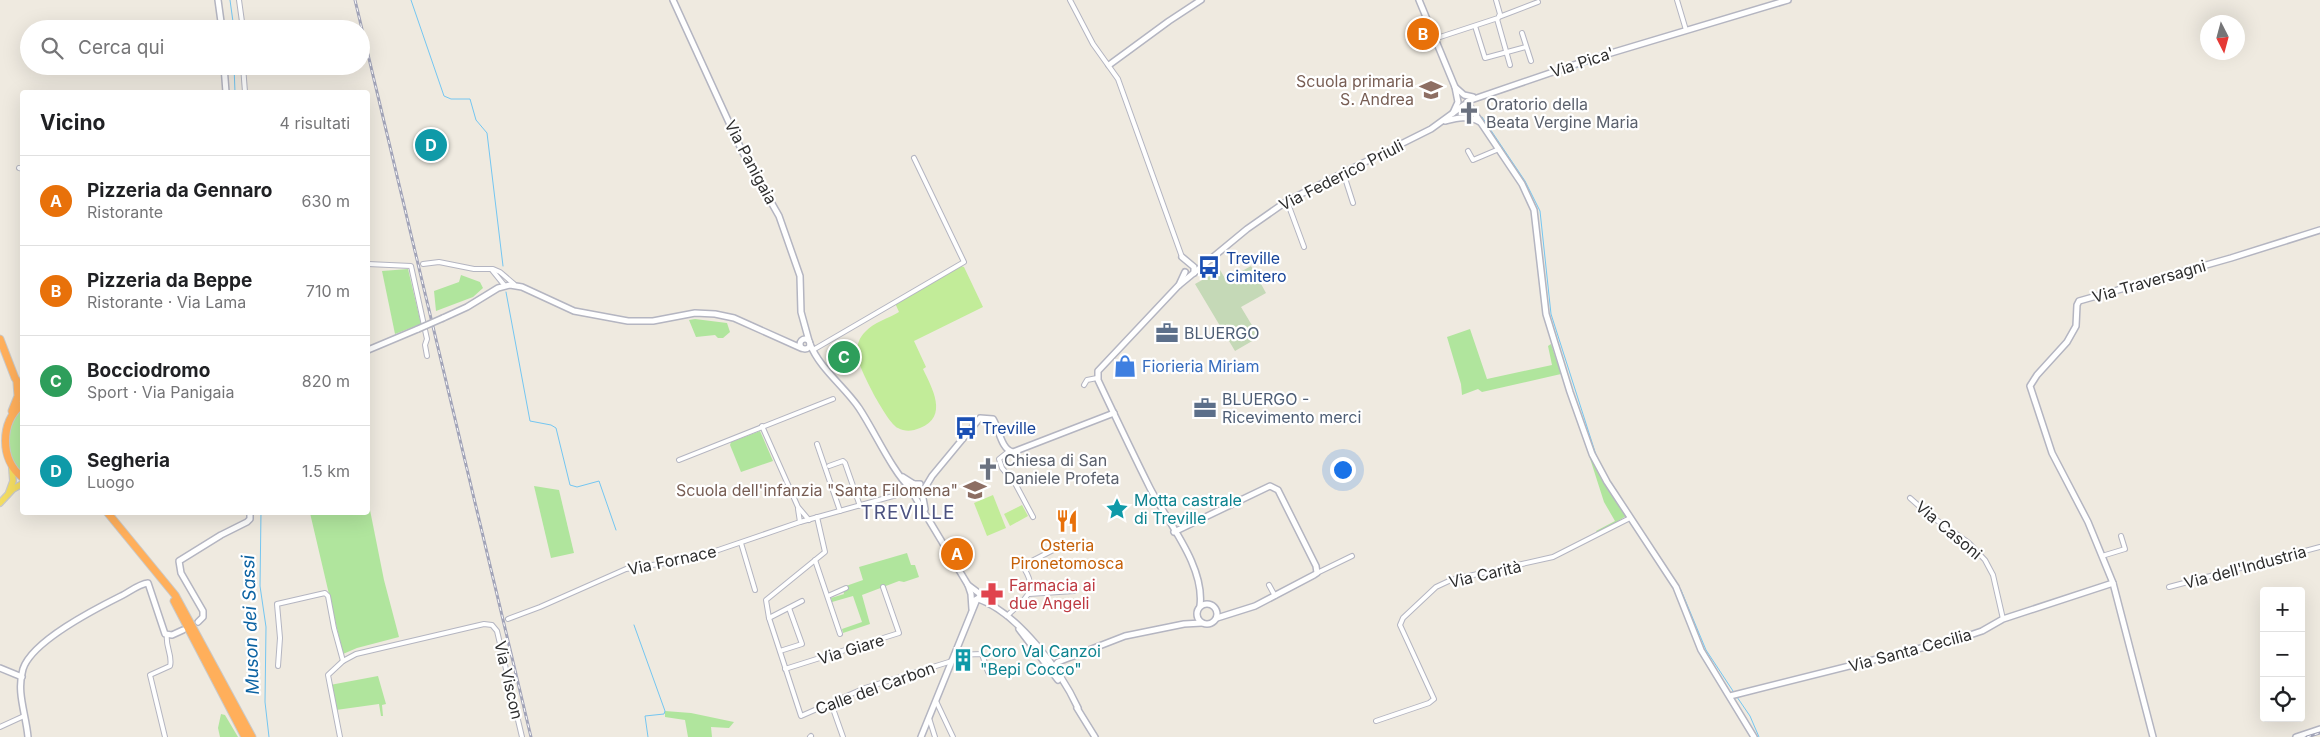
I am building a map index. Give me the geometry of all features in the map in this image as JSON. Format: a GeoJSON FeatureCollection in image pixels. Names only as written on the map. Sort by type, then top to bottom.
{"type":"FeatureCollection","features":[{"type":"Feature","properties":{"kind":"highway"},"geometry":{"type":"LineString","coordinates":[[0,339],[15,378],[18,396],[5,427],[3,445],[6,457],[12,468],[20,475]]}},
{"type":"Feature","properties":{"kind":"highway"},"geometry":{"type":"LineString","coordinates":[[15,378],[20,385]]}},
{"type":"Feature","properties":{"kind":"highway"},"geometry":{"type":"LineString","coordinates":[[10,416],[20,406]]}},
{"type":"Feature","properties":{"kind":"highway"},"geometry":{"type":"LineString","coordinates":[[109,515],[175,594],[252,737]]}},
{"type":"Feature","properties":{"kind":"highway"},"geometry":{"type":"LineString","coordinates":[[154,569],[245,737]]}},
{"type":"Feature","properties":{"kind":"main road"},"geometry":{"type":"LineString","coordinates":[[8,494],[13,482],[12,468]]}},
{"type":"Feature","properties":{"kind":"main road"},"geometry":{"type":"LineString","coordinates":[[0,503],[20,485]]}},
{"type":"Feature","properties":{"kind":"street"},"geometry":{"type":"LineString","coordinates":[[218,0],[221,20]]}},
{"type":"Feature","properties":{"kind":"street"},"geometry":{"type":"LineString","coordinates":[[240,0],[242,20]]}},
{"type":"Feature","properties":{"kind":"street","name":"Via Panigaia"},"geometry":{"type":"LineString","coordinates":[[673,0],[742,151],[773,204],[788,240],[802,281],[801,312],[805,331]]}},
{"type":"Feature","properties":{"kind":"street"},"geometry":{"type":"LineString","coordinates":[[1070,0],[1093,44],[1118,79],[1185,271]]}},
{"type":"Feature","properties":{"kind":"street"},"geometry":{"type":"LineString","coordinates":[[1109,65],[1201,0]]}},
{"type":"Feature","properties":{"kind":"street"},"geometry":{"type":"LineString","coordinates":[[1419,0],[1455,86],[1458,100]]}},
{"type":"Feature","properties":{"kind":"street"},"geometry":{"type":"LineString","coordinates":[[1496,0],[1510,65]]}},
{"type":"Feature","properties":{"kind":"street"},"geometry":{"type":"LineString","coordinates":[[1677,0],[1686,30]]}},
{"type":"Feature","properties":{"kind":"street","name":"Via Pica'"},"geometry":{"type":"LineString","coordinates":[[1466,101],[1686,30],[1788,0]]}},
{"type":"Feature","properties":{"kind":"street"},"geometry":{"type":"LineString","coordinates":[[1434,39],[1538,2]]}},
{"type":"Feature","properties":{"kind":"street"},"geometry":{"type":"LineString","coordinates":[[1474,26],[1484,58],[1526,47]]}},
{"type":"Feature","properties":{"kind":"street"},"geometry":{"type":"LineString","coordinates":[[1522,33],[1531,61]]}},
{"type":"Feature","properties":{"kind":"street"},"geometry":{"type":"LineString","coordinates":[[225,75],[226,90]]}},
{"type":"Feature","properties":{"kind":"street"},"geometry":{"type":"LineString","coordinates":[[243,75],[244,90]]}},
{"type":"Feature","properties":{"kind":"street"},"geometry":{"type":"LineString","coordinates":[[1455,86],[1522,184],[1534,210],[1546,314],[1577,414],[1596,463],[1676,587],[1701,650],[1754,737]]}},
{"type":"Feature","properties":{"kind":"street"},"geometry":{"type":"LineString","coordinates":[[1458,100],[1466,101]]}},
{"type":"Feature","properties":{"kind":"street"},"geometry":{"type":"LineString","coordinates":[[1458,100],[1466,101]]}},
{"type":"Feature","properties":{"kind":"street","name":"Via Federico Priuli"},"geometry":{"type":"LineString","coordinates":[[1453,113],[1458,100]]}},
{"type":"Feature","properties":{"kind":"street","name":"Via Federico Priuli"},"geometry":{"type":"LineString","coordinates":[[1209,260],[1287,201],[1438,124],[1466,101]]}},
{"type":"Feature","properties":{"kind":"street"},"geometry":{"type":"LineString","coordinates":[[1438,124],[1463,117],[1472,118],[1482,124]]}},
{"type":"Feature","properties":{"kind":"street"},"geometry":{"type":"LineString","coordinates":[[1468,151],[1473,160],[1499,149]]}},
{"type":"Feature","properties":{"kind":"street"},"geometry":{"type":"LineString","coordinates":[[813,350],[964,262],[914,158]]}},
{"type":"Feature","properties":{"kind":"street"},"geometry":{"type":"LineString","coordinates":[[1343,172],[1353,203]]}},
{"type":"Feature","properties":{"kind":"street"},"geometry":{"type":"LineString","coordinates":[[1287,201],[1304,248]]}},
{"type":"Feature","properties":{"kind":"street","name":"Via Traversagni"},"geometry":{"type":"LineString","coordinates":[[2113,583],[2088,522],[2052,454],[2030,389],[2037,375],[2067,342],[2076,326],[2078,302],[2320,230]]}},
{"type":"Feature","properties":{"kind":"street"},"geometry":{"type":"LineString","coordinates":[[1182,258],[1192,266],[1193,274]]}},
{"type":"Feature","properties":{"kind":"street"},"geometry":{"type":"LineString","coordinates":[[1178,286],[1187,266],[1209,260]]}},
{"type":"Feature","properties":{"kind":"street"},"geometry":{"type":"LineString","coordinates":[[1084,386],[1088,380],[1097,376],[1107,360],[1178,286],[1209,260]]}},
{"type":"Feature","properties":{"kind":"street"},"geometry":{"type":"LineString","coordinates":[[423,264],[439,262],[474,269],[488,268],[500,272],[517,286],[574,311],[586,314],[638,322],[708,312],[734,318],[789,342],[818,359]]}},
{"type":"Feature","properties":{"kind":"street"},"geometry":{"type":"LineString","coordinates":[[370,264],[410,266],[426,339],[427,356]]}},
{"type":"Feature","properties":{"kind":"street"},"geometry":{"type":"LineString","coordinates":[[488,268],[495,272],[499,281],[505,286]]}},
{"type":"Feature","properties":{"kind":"street"},"geometry":{"type":"LineString","coordinates":[[1185,271],[1193,274]]}},
{"type":"Feature","properties":{"kind":"street"},"geometry":{"type":"LineString","coordinates":[[505,277],[505,286]]}},
{"type":"Feature","properties":{"kind":"street"},"geometry":{"type":"LineString","coordinates":[[495,289],[499,281]]}},
{"type":"Feature","properties":{"kind":"street"},"geometry":{"type":"LineString","coordinates":[[370,349],[468,307],[495,289],[505,286],[517,286]]}},
{"type":"Feature","properties":{"kind":"street"},"geometry":{"type":"LineString","coordinates":[[803,349],[802,341],[805,331]]}},
{"type":"Feature","properties":{"kind":"street"},"geometry":{"type":"LineString","coordinates":[[805,331],[818,359],[859,408],[898,471],[918,495],[980,418],[992,419],[1009,451]]}},
{"type":"Feature","properties":{"kind":"street"},"geometry":{"type":"LineString","coordinates":[[789,342],[810,342]]}},
{"type":"Feature","properties":{"kind":"street"},"geometry":{"type":"LineString","coordinates":[[803,349],[808,348],[810,342]]}},
{"type":"Feature","properties":{"kind":"street"},"geometry":{"type":"LineString","coordinates":[[1097,376],[1150,488],[1192,562],[1201,592],[1200,606],[1192,621],[1184,624]]}},
{"type":"Feature","properties":{"kind":"street"},"geometry":{"type":"LineString","coordinates":[[679,460],[714,448],[714,446],[762,426],[833,399]]}},
{"type":"Feature","properties":{"kind":"street"},"geometry":{"type":"LineString","coordinates":[[1033,517],[1016,485],[1002,468],[999,459],[1009,451],[1017,451],[1114,413]]}},
{"type":"Feature","properties":{"kind":"street"},"geometry":{"type":"LineString","coordinates":[[762,426],[798,506],[808,520]]}},
{"type":"Feature","properties":{"kind":"street"},"geometry":{"type":"LineString","coordinates":[[817,444],[840,511]]}},
{"type":"Feature","properties":{"kind":"street"},"geometry":{"type":"LineString","coordinates":[[829,466],[843,461],[860,506]]}},
{"type":"Feature","properties":{"kind":"street"},"geometry":{"type":"LineString","coordinates":[[914,488],[932,476]]}},
{"type":"Feature","properties":{"kind":"street"},"geometry":{"type":"LineString","coordinates":[[1174,532],[1266,486],[1274,487],[1278,490],[1316,566],[1317,573]]}},
{"type":"Feature","properties":{"kind":"street"},"geometry":{"type":"LineString","coordinates":[[914,488],[922,492]]}},
{"type":"Feature","properties":{"kind":"street"},"geometry":{"type":"LineString","coordinates":[[914,488],[925,512],[976,596],[1019,624],[1053,668],[1058,678]]}},
{"type":"Feature","properties":{"kind":"street","name":"Via Fornace"},"geometry":{"type":"LineString","coordinates":[[508,619],[626,569],[692,560],[800,522],[860,506],[914,488]]}},
{"type":"Feature","properties":{"kind":"street"},"geometry":{"type":"LineString","coordinates":[[922,492],[925,512]]}},
{"type":"Feature","properties":{"kind":"street","name":"Via Casoni"},"geometry":{"type":"LineString","coordinates":[[1910,498],[1928,514],[1969,544],[1985,560],[1993,575],[2003,619]]}},
{"type":"Feature","properties":{"kind":"street"},"geometry":{"type":"LineString","coordinates":[[798,506],[800,522]]}},
{"type":"Feature","properties":{"kind":"street"},"geometry":{"type":"LineString","coordinates":[[198,622],[203,617],[203,611],[181,573],[179,561],[230,530],[248,522],[249,515]]}},
{"type":"Feature","properties":{"kind":"street"},"geometry":{"type":"LineString","coordinates":[[785,669],[769,618],[767,598],[822,556],[825,548],[817,517]]}},
{"type":"Feature","properties":{"kind":"street","name":"Via Carità"},"geometry":{"type":"LineString","coordinates":[[1376,721],[1434,699],[1402,632],[1400,623],[1436,588],[1451,580],[1554,557],[1630,518]]}},
{"type":"Feature","properties":{"kind":"street"},"geometry":{"type":"LineString","coordinates":[[2102,556],[2125,549],[2121,536]]}},
{"type":"Feature","properties":{"kind":"street"},"geometry":{"type":"LineString","coordinates":[[741,543],[755,590]]}},
{"type":"Feature","properties":{"kind":"street"},"geometry":{"type":"LineString","coordinates":[[1008,617],[1029,594],[1031,581],[1025,570],[1028,563],[1061,546]]}},
{"type":"Feature","properties":{"kind":"street","name":"Via dell'Industria"},"geometry":{"type":"LineString","coordinates":[[2170,586],[2320,547]]}},
{"type":"Feature","properties":{"kind":"street"},"geometry":{"type":"LineString","coordinates":[[1053,668],[1125,636],[1184,624],[1210,624],[1217,618],[1231,612],[1255,606],[1352,556]]}},
{"type":"Feature","properties":{"kind":"street"},"geometry":{"type":"LineString","coordinates":[[815,560],[840,634]]}},
{"type":"Feature","properties":{"kind":"street"},"geometry":{"type":"LineString","coordinates":[[2113,583],[2153,737]]}},
{"type":"Feature","properties":{"kind":"street","name":"Via Santa Cecilia"},"geometry":{"type":"LineString","coordinates":[[1730,696],[1961,638],[1982,631],[2003,619],[2113,583]]}},
{"type":"Feature","properties":{"kind":"street"},"geometry":{"type":"LineString","coordinates":[[28,737],[21,700],[22,677],[28,660],[52,638],[81,617],[144,584],[150,585],[162,627],[167,635],[166,643],[171,662],[170,666],[150,675],[165,737]]}},
{"type":"Feature","properties":{"kind":"street"},"geometry":{"type":"LineString","coordinates":[[1269,585],[1275,596]]}},
{"type":"Feature","properties":{"kind":"street","name":"Via Giare"},"geometry":{"type":"LineString","coordinates":[[785,669],[899,633],[884,587]]}},
{"type":"Feature","properties":{"kind":"street"},"geometry":{"type":"LineString","coordinates":[[828,596],[846,588]]}},
{"type":"Feature","properties":{"kind":"street"},"geometry":{"type":"LineString","coordinates":[[1029,594],[1074,591]]}},
{"type":"Feature","properties":{"kind":"street"},"geometry":{"type":"LineString","coordinates":[[1201,592],[1216,609],[1231,612]]}},
{"type":"Feature","properties":{"kind":"street"},"geometry":{"type":"LineString","coordinates":[[278,666],[280,638],[277,604],[326,593],[344,661],[328,675],[340,737]]}},
{"type":"Feature","properties":{"kind":"street"},"geometry":{"type":"LineString","coordinates":[[920,737],[936,701],[976,596]]}},
{"type":"Feature","properties":{"kind":"street"},"geometry":{"type":"LineString","coordinates":[[769,618],[802,601]]}},
{"type":"Feature","properties":{"kind":"street"},"geometry":{"type":"LineString","coordinates":[[1200,606],[1211,604]]}},
{"type":"Feature","properties":{"kind":"street"},"geometry":{"type":"LineString","coordinates":[[780,651],[802,644],[789,608]]}},
{"type":"Feature","properties":{"kind":"street"},"geometry":{"type":"LineString","coordinates":[[1216,609],[1217,618]]}},
{"type":"Feature","properties":{"kind":"street"},"geometry":{"type":"LineString","coordinates":[[1197,614],[1202,623]]}},
{"type":"Feature","properties":{"kind":"street"},"geometry":{"type":"LineString","coordinates":[[1008,617],[1058,678],[1095,737]]}},
{"type":"Feature","properties":{"kind":"street","name":"Via Viscon"},"geometry":{"type":"LineString","coordinates":[[344,661],[356,654],[394,643],[465,627],[484,624],[492,625],[497,632],[522,737]]}},
{"type":"Feature","properties":{"kind":"street"},"geometry":{"type":"LineString","coordinates":[[167,635],[183,630]]}},
{"type":"Feature","properties":{"kind":"street","name":"Calle del Carbon"},"geometry":{"type":"LineString","coordinates":[[785,669],[801,716],[874,685],[953,658],[982,654],[988,672]]}},
{"type":"Feature","properties":{"kind":"street"},"geometry":{"type":"LineString","coordinates":[[1040,657],[1053,668]]}},
{"type":"Feature","properties":{"kind":"street"},"geometry":{"type":"LineString","coordinates":[[1047,660],[1059,664]]}},
{"type":"Feature","properties":{"kind":"street"},"geometry":{"type":"LineString","coordinates":[[1058,678],[1059,664]]}},
{"type":"Feature","properties":{"kind":"street"},"geometry":{"type":"LineString","coordinates":[[0,668],[22,677]]}},
{"type":"Feature","properties":{"kind":"street"},"geometry":{"type":"LineString","coordinates":[[936,701],[953,737]]}},
{"type":"Feature","properties":{"kind":"street"},"geometry":{"type":"LineString","coordinates":[[831,703],[843,737]]}},
{"type":"Feature","properties":{"kind":"street"},"geometry":{"type":"LineString","coordinates":[[0,727],[24,716]]}},
{"type":"Feature","properties":{"kind":"street"},"geometry":{"type":"LineString","coordinates":[[929,718],[935,737]]}},
{"type":"Feature","properties":{"kind":"street"},"geometry":{"type":"LineString","coordinates":[[2296,737],[2320,729]]}},
{"type":"Feature","properties":{"kind":"green space"},"geometry":{"type":"Polygon","coordinates":[[[961,266],[964,267],[983,307],[914,341],[926,367],[923,369],[934,393],[936,410],[934,417],[929,423],[915,430],[906,431],[893,424],[880,406],[857,355],[859,342],[869,328],[899,312],[895,303],[961,266]]]}},
{"type":"Feature","properties":{"kind":"green space"},"geometry":{"type":"Polygon","coordinates":[[[1251,266],[1266,293],[1241,307],[1259,337],[1235,351],[1195,284],[1220,270],[1226,280],[1251,266]]]}},
{"type":"Feature","properties":{"kind":"green space"},"geometry":{"type":"Polygon","coordinates":[[[408,269],[421,324],[395,334],[382,271],[408,269]]]}},
{"type":"Feature","properties":{"kind":"green space"},"geometry":{"type":"Polygon","coordinates":[[[461,275],[480,282],[483,288],[473,297],[436,311],[434,291],[459,282],[461,275]]]}},
{"type":"Feature","properties":{"kind":"green space"},"geometry":{"type":"Polygon","coordinates":[[[689,320],[727,323],[730,332],[723,338],[718,338],[715,335],[696,337],[689,320]]]}},
{"type":"Feature","properties":{"kind":"green space"},"geometry":{"type":"Polygon","coordinates":[[[1470,329],[1487,379],[1552,365],[1548,346],[1551,344],[1561,374],[1482,392],[1478,389],[1462,395],[1461,384],[1447,337],[1470,329]]]}},
{"type":"Feature","properties":{"kind":"green space"},"geometry":{"type":"Polygon","coordinates":[[[845,344],[855,364],[842,370],[833,350],[845,344]]]}},
{"type":"Feature","properties":{"kind":"green space"},"geometry":{"type":"Polygon","coordinates":[[[20,410],[20,471],[11,458],[8,441],[9,432],[20,410]]]}},
{"type":"Feature","properties":{"kind":"green space"},"geometry":{"type":"Polygon","coordinates":[[[760,431],[773,461],[741,472],[730,445],[731,442],[760,431]]]}},
{"type":"Feature","properties":{"kind":"green space"},"geometry":{"type":"Polygon","coordinates":[[[1586,446],[1600,477],[1626,516],[1598,534],[1596,531],[1615,521],[1604,502],[1586,446]]]}},
{"type":"Feature","properties":{"kind":"green space"},"geometry":{"type":"Polygon","coordinates":[[[534,486],[559,490],[574,553],[551,558],[534,486]]]}},
{"type":"Feature","properties":{"kind":"green space"},"geometry":{"type":"Polygon","coordinates":[[[993,495],[1006,528],[987,536],[974,503],[993,495]]]}},
{"type":"Feature","properties":{"kind":"green space"},"geometry":{"type":"Polygon","coordinates":[[[1022,505],[1028,516],[1010,526],[1004,514],[1022,505]]]}},
{"type":"Feature","properties":{"kind":"green space"},"geometry":{"type":"Polygon","coordinates":[[[370,510],[384,580],[399,637],[357,648],[343,654],[310,515],[370,515],[370,510]]]}},
{"type":"Feature","properties":{"kind":"green space"},"geometry":{"type":"Polygon","coordinates":[[[907,553],[911,565],[915,565],[919,577],[904,582],[899,581],[862,595],[870,624],[843,633],[842,629],[862,622],[853,596],[832,602],[831,598],[844,594],[843,590],[846,586],[863,580],[859,567],[907,553]]]}},
{"type":"Feature","properties":{"kind":"green space"},"geometry":{"type":"Polygon","coordinates":[[[378,676],[386,704],[382,705],[383,716],[381,716],[379,704],[336,710],[330,685],[378,676]]]}},
{"type":"Feature","properties":{"kind":"green space"},"geometry":{"type":"Polygon","coordinates":[[[665,711],[691,713],[734,722],[729,728],[711,727],[712,737],[688,737],[685,720],[665,717],[665,711]]]}},
{"type":"Feature","properties":{"kind":"green space"},"geometry":{"type":"Polygon","coordinates":[[[221,714],[225,715],[238,737],[220,737],[218,728],[221,714]]]}},
{"type":"Feature","properties":{"kind":"waterway","name":"Muson dei Sassi"},"geometry":{"type":"LineString","coordinates":[[230,0],[233,20]]}},
{"type":"Feature","properties":{"kind":"waterway"},"geometry":{"type":"LineString","coordinates":[[411,0],[444,96],[451,99],[470,99],[476,120],[487,133],[503,266]]}},
{"type":"Feature","properties":{"kind":"waterway"},"geometry":{"type":"LineString","coordinates":[[1558,74],[1593,62]]}},
{"type":"Feature","properties":{"kind":"waterway","name":"Muson dei Sassi"},"geometry":{"type":"LineString","coordinates":[[234,75],[235,90]]}},
{"type":"Feature","properties":{"kind":"waterway"},"geometry":{"type":"LineString","coordinates":[[1482,117],[1525,181],[1540,211],[1551,314],[1597,458]]}},
{"type":"Feature","properties":{"kind":"waterway"},"geometry":{"type":"LineString","coordinates":[[506,292],[530,421],[551,425],[556,428],[570,485],[577,487],[599,481],[616,530]]}},
{"type":"Feature","properties":{"kind":"waterway","name":"Muson dei Sassi"},"geometry":{"type":"LineString","coordinates":[[261,515],[260,586],[266,627],[265,702],[269,737]]}},
{"type":"Feature","properties":{"kind":"waterway"},"geometry":{"type":"LineString","coordinates":[[1644,534],[1681,590],[1706,650],[1733,691]]}},
{"type":"Feature","properties":{"kind":"waterway"},"geometry":{"type":"LineString","coordinates":[[634,625],[665,711],[664,714],[645,716],[648,737]]}},
{"type":"Feature","properties":{"kind":"waterway"},"geometry":{"type":"LineString","coordinates":[[1737,697],[1750,716],[1759,737]]}},
{"type":"Feature","properties":{"kind":"railway"},"geometry":{"type":"LineString","coordinates":[[355,0],[360,20]]}},
{"type":"Feature","properties":{"kind":"railway"},"geometry":{"type":"LineString","coordinates":[[370,63],[531,737]]}},
{"type":"Feature","properties":{"kind":"railway"},"geometry":{"type":"LineString","coordinates":[[2307,737],[2320,733]]}},
{"type":"Feature","properties":{"kind":"place","name":"Pizzeria da Beppe"},"geometry":{"type":"Point","coordinates":[1423,34]}},
{"type":"Feature","properties":{"kind":"place","name":"Scuola primaria S. Andrea"},"geometry":{"type":"Point","coordinates":[1431,90]}},
{"type":"Feature","properties":{"kind":"place","name":"Oratorio della Beata Vergine Maria"},"geometry":{"type":"Point","coordinates":[1469,113]}},
{"type":"Feature","properties":{"kind":"place","name":"Segheria"},"geometry":{"type":"Point","coordinates":[431,145]}},
{"type":"Feature","properties":{"kind":"place","name":"Treville cimitero"},"geometry":{"type":"Point","coordinates":[1209,267]}},
{"type":"Feature","properties":{"kind":"place","name":"BLUERGO"},"geometry":{"type":"Point","coordinates":[1167,333]}},
{"type":"Feature","properties":{"kind":"place","name":"Bocciodromo"},"geometry":{"type":"Point","coordinates":[844,357]}},
{"type":"Feature","properties":{"kind":"place","name":"Fiorieria Miriam"},"geometry":{"type":"Point","coordinates":[1125,366]}},
{"type":"Feature","properties":{"kind":"place","name":"BLUERGO - Ricevimento merci"},"geometry":{"type":"Point","coordinates":[1205,408]}},
{"type":"Feature","properties":{"kind":"place","name":"Treville"},"geometry":{"type":"Point","coordinates":[966,428]}},
{"type":"Feature","properties":{"kind":"place","name":"Chiesa di San Daniele Profeta"},"geometry":{"type":"Point","coordinates":[988,469]}},
{"type":"Feature","properties":{"kind":"place","name":"Scuola dell'infanzia \"Santa Filomena\""},"geometry":{"type":"Point","coordinates":[975,490]}},
{"type":"Feature","properties":{"kind":"place","name":"Motta castrale di Treville"},"geometry":{"type":"Point","coordinates":[1117,509]}},
{"type":"Feature","properties":{"kind":"place","name":"Osteria Pironetomosca"},"geometry":{"type":"Point","coordinates":[1067,521]}},
{"type":"Feature","properties":{"kind":"place","name":"Pizzeria da Gennaro"},"geometry":{"type":"Point","coordinates":[957,554]}},
{"type":"Feature","properties":{"kind":"place","name":"Farmacia ai due Angeli"},"geometry":{"type":"Point","coordinates":[992,594]}},
{"type":"Feature","properties":{"kind":"place","name":"Coro Val Canzoi \"Bepi Cocco\""},"geometry":{"type":"Point","coordinates":[963,660]}},
{"type":"Feature","properties":{"kind":"district","name":"TREVILLE"},"geometry":{"type":"Point","coordinates":[908,512]}}]}
